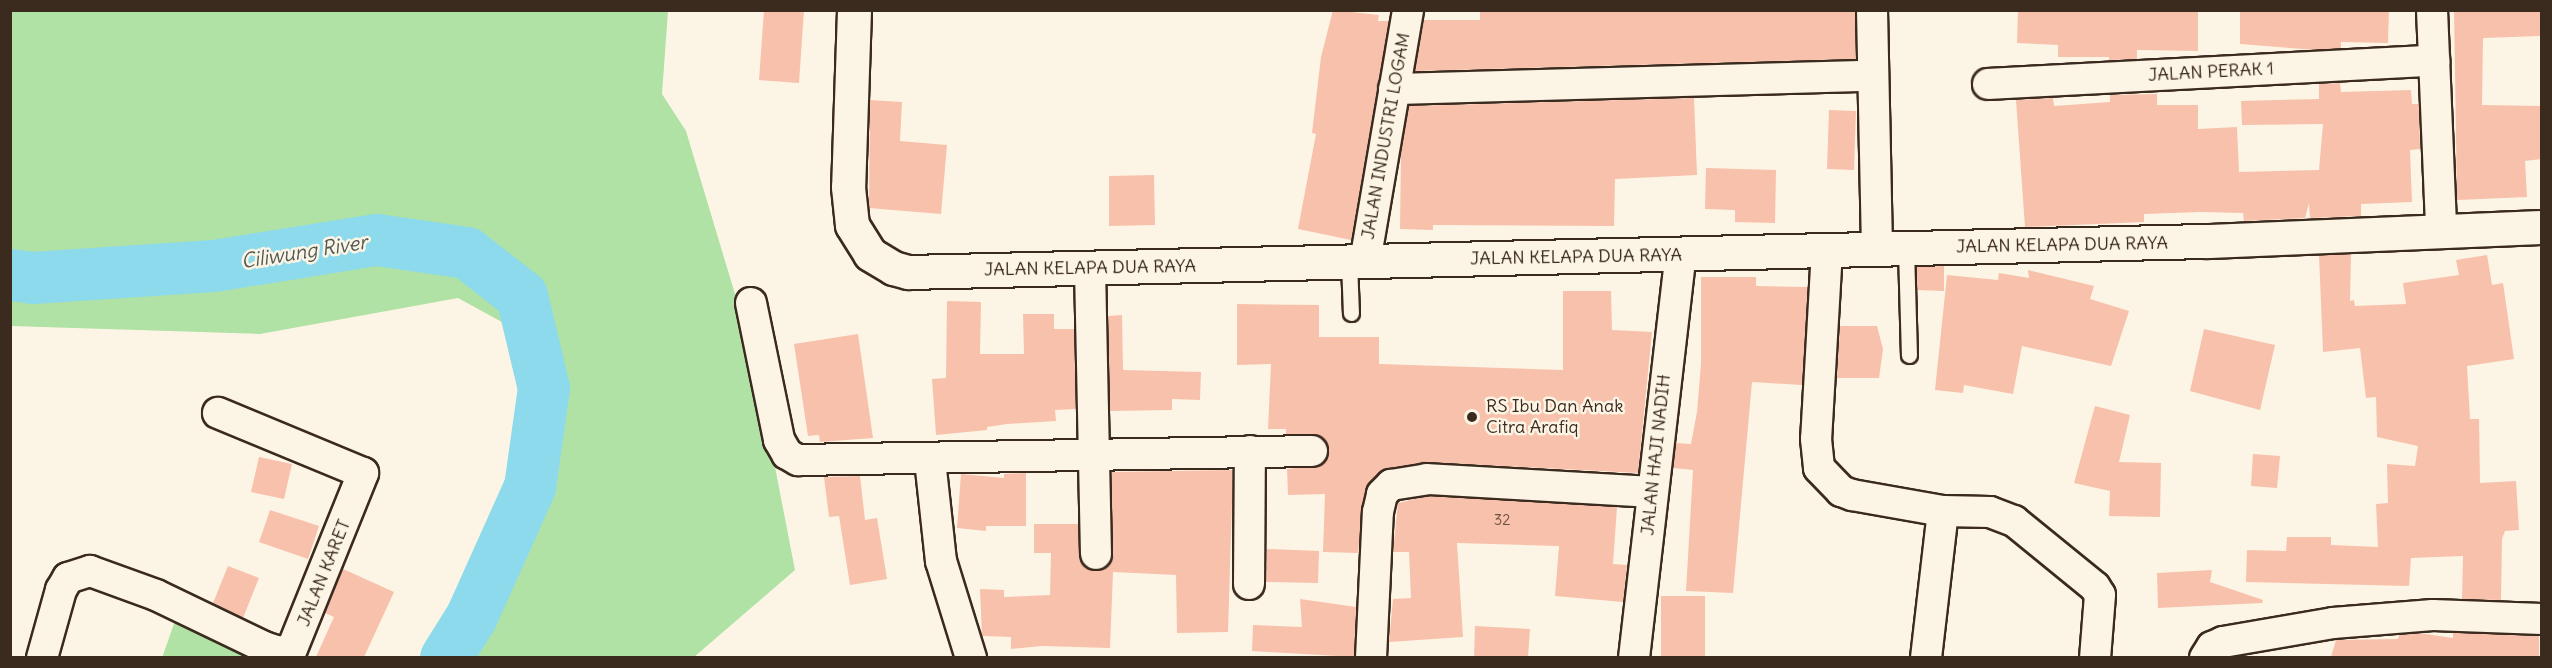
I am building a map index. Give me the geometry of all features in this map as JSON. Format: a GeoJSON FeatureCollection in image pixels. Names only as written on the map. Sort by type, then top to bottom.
{"type":"FeatureCollection","features":[{"type":"Feature","properties":{"kind":"main road","name":"JALAN KELAPA DUA RAYA"},"geometry":{"type":"LineString","coordinates":[[854,10],[848,187],[852,225],[870,254],[893,268],[908,272],[2208,241],[2441,229],[2540,235]]}},
{"type":"Feature","properties":{"kind":"street","name":"JALAN INDUSTRI LOGAM"},"geometry":{"type":"LineString","coordinates":[[1357,262],[1394,89],[1408,10]]}},
{"type":"Feature","properties":{"kind":"street"},"geometry":{"type":"LineString","coordinates":[[1872,10],[1872,76],[1891,249]]}},
{"type":"Feature","properties":{"kind":"street"},"geometry":{"type":"LineString","coordinates":[[2432,10],[2441,229]]}},
{"type":"Feature","properties":{"kind":"street","name":"JALAN PERAK 1"},"geometry":{"type":"LineString","coordinates":[[1988,84],[2434,61]]}},
{"type":"Feature","properties":{"kind":"street"},"geometry":{"type":"LineString","coordinates":[[1394,89],[1872,76]]}},
{"type":"Feature","properties":{"kind":"street"},"geometry":{"type":"LineString","coordinates":[[1827,250],[1816,439],[1819,468],[1841,491],[1852,495],[1943,511],[1990,512],[2014,521],[2095,587],[2100,595],[2095,657]]}},
{"type":"Feature","properties":{"kind":"street","name":"JALAN HAJI NADIH"},"geometry":{"type":"LineString","coordinates":[[1634,657],[1651,492],[1681,254]]}},
{"type":"Feature","properties":{"kind":"street"},"geometry":{"type":"LineString","coordinates":[[1090,268],[1091,453],[1096,554]]}},
{"type":"Feature","properties":{"kind":"street"},"geometry":{"type":"LineString","coordinates":[[751,303],[779,441],[787,454],[811,462],[930,460],[1091,453],[1312,451]]}},
{"type":"Feature","properties":{"kind":"street","name":"JALAN KARET"},"geometry":{"type":"LineString","coordinates":[[42,657],[61,590],[68,578],[90,571],[156,595],[264,647],[279,652],[292,649],[363,473],[218,413]]}},
{"type":"Feature","properties":{"kind":"street"},"geometry":{"type":"LineString","coordinates":[[1249,584],[1250,452]]}},
{"type":"Feature","properties":{"kind":"street"},"geometry":{"type":"LineString","coordinates":[[930,460],[941,561],[971,657]]}},
{"type":"Feature","properties":{"kind":"street"},"geometry":{"type":"LineString","coordinates":[[1371,657],[1378,512],[1382,494],[1391,485],[1427,479],[1651,492]]}},
{"type":"Feature","properties":{"kind":"street"},"geometry":{"type":"LineString","coordinates":[[1926,657],[1943,511]]}},
{"type":"Feature","properties":{"kind":"street"},"geometry":{"type":"LineString","coordinates":[[2205,657],[2212,647],[2231,640],[2332,623],[2433,615],[2541,619]]}},
{"type":"Feature","properties":{"kind":"lane"},"geometry":{"type":"LineString","coordinates":[[1891,249],[1909,356]]}},
{"type":"Feature","properties":{"kind":"lane"},"geometry":{"type":"LineString","coordinates":[[1351,313],[1357,262]]}},
{"type":"Feature","properties":{"kind":"green space"},"geometry":{"type":"Polygon","coordinates":[[[11,11],[668,11],[662,94],[686,131],[753,354],[795,570],[694,657],[435,657],[540,407],[522,333],[458,298],[260,334],[11,326],[11,11]]]}},
{"type":"Feature","properties":{"kind":"green space"},"geometry":{"type":"Polygon","coordinates":[[[177,615],[292,658],[162,658],[177,615]]]}},
{"type":"Feature","properties":{"kind":"building"},"geometry":{"type":"Polygon","coordinates":[[[764,10],[804,10],[799,83],[759,80],[764,10]]]}},
{"type":"Feature","properties":{"kind":"building"},"geometry":{"type":"Polygon","coordinates":[[[1333,10],[1379,15],[1378,21],[1389,21],[1351,240],[1298,229],[1316,134],[1312,133],[1321,57],[1333,10]]]}},
{"type":"Feature","properties":{"kind":"building"},"geometry":{"type":"Polygon","coordinates":[[[1480,10],[1855,10],[1856,59],[1415,71],[1424,20],[1480,20],[1480,10]]]}},
{"type":"Feature","properties":{"kind":"building"},"geometry":{"type":"Polygon","coordinates":[[[2018,10],[2198,10],[2198,51],[2137,50],[2137,59],[2058,57],[2058,45],[2017,43],[2018,10]]]}},
{"type":"Feature","properties":{"kind":"building"},"geometry":{"type":"Polygon","coordinates":[[[2240,10],[2389,10],[2388,43],[2341,42],[2341,49],[2316,50],[2240,44],[2240,10]]]}},
{"type":"Feature","properties":{"kind":"building"},"geometry":{"type":"Polygon","coordinates":[[[2454,10],[2541,10],[2541,36],[2483,38],[2482,105],[2541,106],[2541,159],[2525,161],[2527,197],[2457,200],[2454,10]]]}},
{"type":"Feature","properties":{"kind":"building"},"geometry":{"type":"Polygon","coordinates":[[[2340,83],[2341,92],[2411,90],[2412,104],[2419,104],[2420,149],[2410,150],[2412,202],[2361,204],[2361,216],[2310,218],[2309,203],[2305,218],[2244,221],[2243,213],[2200,212],[2144,214],[2144,222],[2025,227],[2016,100],[2053,98],[2054,106],[2110,102],[2110,95],[2157,94],[2157,105],[2198,105],[2198,129],[2237,127],[2239,172],[2319,170],[2323,124],[2242,125],[2241,101],[2319,99],[2319,84],[2340,83]]]}},
{"type":"Feature","properties":{"kind":"building"},"geometry":{"type":"Polygon","coordinates":[[[1694,98],[1697,175],[1615,179],[1614,226],[1433,225],[1433,230],[1400,229],[1401,153],[1409,106],[1694,98]]]}},
{"type":"Feature","properties":{"kind":"building"},"geometry":{"type":"Polygon","coordinates":[[[870,100],[902,102],[900,141],[947,145],[941,214],[869,208],[870,100]]]}},
{"type":"Feature","properties":{"kind":"building"},"geometry":{"type":"Polygon","coordinates":[[[1829,110],[1856,111],[1854,170],[1827,169],[1829,110]]]}},
{"type":"Feature","properties":{"kind":"building"},"geometry":{"type":"Polygon","coordinates":[[[1706,168],[1776,170],[1775,223],[1735,222],[1735,210],[1705,209],[1706,168]]]}},
{"type":"Feature","properties":{"kind":"building"},"geometry":{"type":"Polygon","coordinates":[[[1154,175],[1155,225],[1109,226],[1109,176],[1154,175]]]}},
{"type":"Feature","properties":{"kind":"building"},"geometry":{"type":"Polygon","coordinates":[[[2351,254],[2350,301],[2354,300],[2355,306],[2406,304],[2403,283],[2459,275],[2456,260],[2487,255],[2492,285],[2503,283],[2514,359],[2467,366],[2470,419],[2479,419],[2480,483],[2516,481],[2519,530],[2505,531],[2502,539],[2501,600],[2462,599],[2463,556],[2411,558],[2409,586],[2246,582],[2247,550],[2286,551],[2287,537],[2331,537],[2331,545],[2378,547],[2376,504],[2388,503],[2387,464],[2415,466],[2418,446],[2377,437],[2376,397],[2366,398],[2360,348],[2323,352],[2319,255],[2351,254]]]}},
{"type":"Feature","properties":{"kind":"building"},"geometry":{"type":"Polygon","coordinates":[[[1944,266],[1944,291],[1917,290],[1917,267],[1944,266]]]}},
{"type":"Feature","properties":{"kind":"building"},"geometry":{"type":"Polygon","coordinates":[[[2028,270],[2094,286],[2090,299],[2129,311],[2111,366],[2022,346],[2013,394],[1964,385],[1963,393],[1935,390],[1947,275],[1998,280],[1999,273],[2029,278],[2028,270]]]}},
{"type":"Feature","properties":{"kind":"building"},"geometry":{"type":"Polygon","coordinates":[[[1701,277],[1756,277],[1756,286],[1808,287],[1802,385],[1752,382],[1733,593],[1686,591],[1693,470],[1673,468],[1676,443],[1691,444],[1697,412],[1701,364],[1701,277]]]}},
{"type":"Feature","properties":{"kind":"building"},"geometry":{"type":"Polygon","coordinates":[[[1563,291],[1611,291],[1612,330],[1652,332],[1638,473],[1428,462],[1388,468],[1379,473],[1365,490],[1358,553],[1323,552],[1325,494],[1288,495],[1287,469],[1321,465],[1327,459],[1327,443],[1312,434],[1286,434],[1286,429],[1268,429],[1271,364],[1237,365],[1237,304],[1319,305],[1319,337],[1379,337],[1379,364],[1563,370],[1563,291]]]}},
{"type":"Feature","properties":{"kind":"building"},"geometry":{"type":"Polygon","coordinates":[[[947,301],[981,302],[980,354],[1024,354],[1023,314],[1054,314],[1054,329],[1074,329],[1076,409],[1055,410],[1056,421],[1007,424],[987,427],[987,430],[936,435],[932,379],[946,378],[947,301]]]}},
{"type":"Feature","properties":{"kind":"building"},"geometry":{"type":"Polygon","coordinates":[[[1122,315],[1123,370],[1201,372],[1200,400],[1172,399],[1172,410],[1110,411],[1108,316],[1122,315]]]}},
{"type":"Feature","properties":{"kind":"building"},"geometry":{"type":"Polygon","coordinates":[[[1840,326],[1877,326],[1883,349],[1879,378],[1837,378],[1840,326]]]}},
{"type":"Feature","properties":{"kind":"building"},"geometry":{"type":"Polygon","coordinates":[[[2204,329],[2275,345],[2260,410],[2190,391],[2204,329]]]}},
{"type":"Feature","properties":{"kind":"building"},"geometry":{"type":"Polygon","coordinates":[[[858,334],[873,438],[820,442],[819,435],[808,436],[794,344],[858,334]]]}},
{"type":"Feature","properties":{"kind":"building"},"geometry":{"type":"Polygon","coordinates":[[[2095,406],[2130,415],[2119,462],[2161,463],[2160,517],[2109,516],[2110,491],[2074,483],[2095,406]]]}},
{"type":"Feature","properties":{"kind":"building"},"geometry":{"type":"Polygon","coordinates":[[[2253,454],[2280,456],[2277,488],[2251,486],[2253,454]]]}},
{"type":"Feature","properties":{"kind":"building"},"geometry":{"type":"Polygon","coordinates":[[[259,457],[292,464],[284,499],[251,492],[259,457]]]}},
{"type":"Feature","properties":{"kind":"building"},"geometry":{"type":"Polygon","coordinates":[[[1233,470],[1228,632],[1177,633],[1176,575],[1113,572],[1110,648],[1042,646],[1011,649],[1011,637],[982,636],[980,589],[1004,590],[1004,597],[1050,595],[1051,553],[1034,553],[1034,524],[1078,524],[1082,563],[1096,571],[1111,563],[1112,472],[1233,470]]]}},
{"type":"Feature","properties":{"kind":"building"},"geometry":{"type":"Polygon","coordinates":[[[1026,473],[1026,526],[986,526],[986,531],[957,528],[961,474],[1004,478],[1004,474],[1026,473]]]}},
{"type":"Feature","properties":{"kind":"building"},"geometry":{"type":"Polygon","coordinates":[[[860,476],[865,520],[877,518],[887,579],[850,585],[839,516],[829,517],[824,477],[860,476]]]}},
{"type":"Feature","properties":{"kind":"building"},"geometry":{"type":"Polygon","coordinates":[[[1428,496],[1617,507],[1613,564],[1627,565],[1623,602],[1555,596],[1559,546],[1457,543],[1463,637],[1389,642],[1393,599],[1411,598],[1409,552],[1393,552],[1398,503],[1428,496]]]}},
{"type":"Feature","properties":{"kind":"building"},"geometry":{"type":"Polygon","coordinates":[[[270,510],[319,526],[308,559],[259,542],[270,510]]]}},
{"type":"Feature","properties":{"kind":"building"},"geometry":{"type":"Polygon","coordinates":[[[1267,549],[1319,551],[1318,583],[1266,582],[1267,549]]]}},
{"type":"Feature","properties":{"kind":"building"},"geometry":{"type":"Polygon","coordinates":[[[228,566],[259,578],[243,618],[213,603],[228,566]]]}},
{"type":"Feature","properties":{"kind":"building"},"geometry":{"type":"Polygon","coordinates":[[[343,569],[394,592],[364,657],[316,657],[334,617],[325,613],[343,569]]]}},
{"type":"Feature","properties":{"kind":"building"},"geometry":{"type":"Polygon","coordinates":[[[2212,570],[2210,582],[2263,600],[2262,603],[2158,608],[2157,573],[2212,570]]]}},
{"type":"Feature","properties":{"kind":"building"},"geometry":{"type":"Polygon","coordinates":[[[1661,596],[1705,596],[1705,657],[1661,657],[1661,596]]]}},
{"type":"Feature","properties":{"kind":"building"},"geometry":{"type":"Polygon","coordinates":[[[1300,599],[1356,607],[1354,657],[1252,651],[1253,625],[1302,627],[1300,599]]]}},
{"type":"Feature","properties":{"kind":"building"},"geometry":{"type":"Polygon","coordinates":[[[1475,626],[1530,629],[1528,657],[1474,657],[1475,626]]]}},
{"type":"Feature","properties":{"kind":"building"},"geometry":{"type":"Polygon","coordinates":[[[2419,633],[2453,638],[2453,633],[2539,636],[2539,657],[2331,657],[2336,640],[2398,639],[2399,635],[2419,633]]]}},
{"type":"Feature","properties":{"kind":"waterway","name":"Ciliwung River"},"geometry":{"type":"LineString","coordinates":[[10,275],[33,278],[214,266],[377,240],[467,253],[522,296],[544,388],[530,487],[471,618],[446,658]]}},
{"type":"Feature","properties":{"kind":"place","name":"RS Ibu Dan Anak Citra Arafiq"},"geometry":{"type":"Point","coordinates":[1472,417]}}]}
